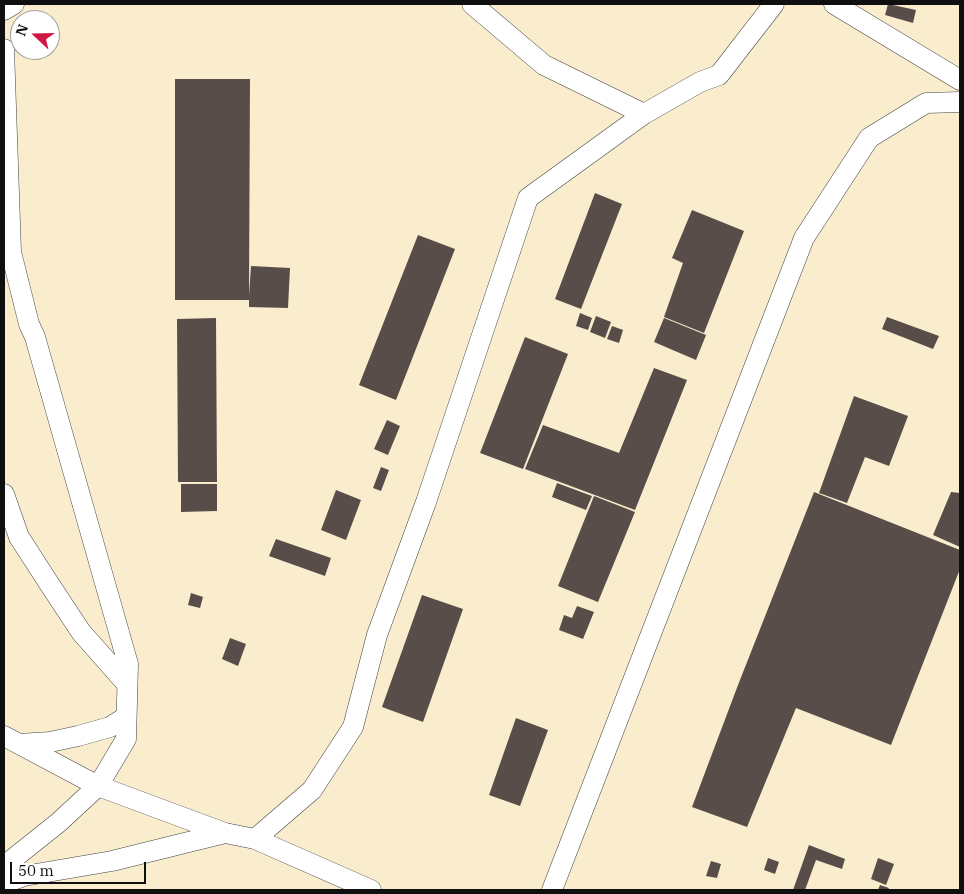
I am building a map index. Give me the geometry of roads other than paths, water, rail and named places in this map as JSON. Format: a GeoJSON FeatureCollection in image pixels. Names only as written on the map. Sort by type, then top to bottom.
{"type":"FeatureCollection","features":[{"type":"Feature","properties":{"kind":"street"},"geometry":{"type":"LineString","coordinates":[[4,10],[9,4]]}},
{"type":"Feature","properties":{"kind":"street"},"geometry":{"type":"LineString","coordinates":[[4,10],[14,4]]}},
{"type":"Feature","properties":{"kind":"street"},"geometry":{"type":"LineString","coordinates":[[472,4],[544,65],[644,114]]}},
{"type":"Feature","properties":{"kind":"street"},"geometry":{"type":"LineString","coordinates":[[255,839],[312,790],[353,727],[377,635],[426,502],[528,198],[644,114],[700,82],[719,75],[774,4]]}},
{"type":"Feature","properties":{"kind":"street"},"geometry":{"type":"LineString","coordinates":[[834,4],[960,80]]}},
{"type":"Feature","properties":{"kind":"street"},"geometry":{"type":"LineString","coordinates":[[4,49],[11,252],[28,324],[35,337],[128,664],[126,739],[98,786],[58,823],[4,866]]}},
{"type":"Feature","properties":{"kind":"street"},"geometry":{"type":"LineString","coordinates":[[552,890],[804,238],[869,138],[926,103],[960,102]]}},
{"type":"Feature","properties":{"kind":"street"},"geometry":{"type":"LineString","coordinates":[[4,494],[19,537],[50,585],[81,632],[127,684]]}},
{"type":"Feature","properties":{"kind":"street"},"geometry":{"type":"LineString","coordinates":[[12,740],[50,742],[110,727],[126,717]]}},
{"type":"Feature","properties":{"kind":"street"},"geometry":{"type":"LineString","coordinates":[[12,740],[98,786],[225,833],[255,839],[371,890]]}},
{"type":"Feature","properties":{"kind":"street"},"geometry":{"type":"LineString","coordinates":[[4,883],[24,876],[112,861],[225,833]]}}]}
